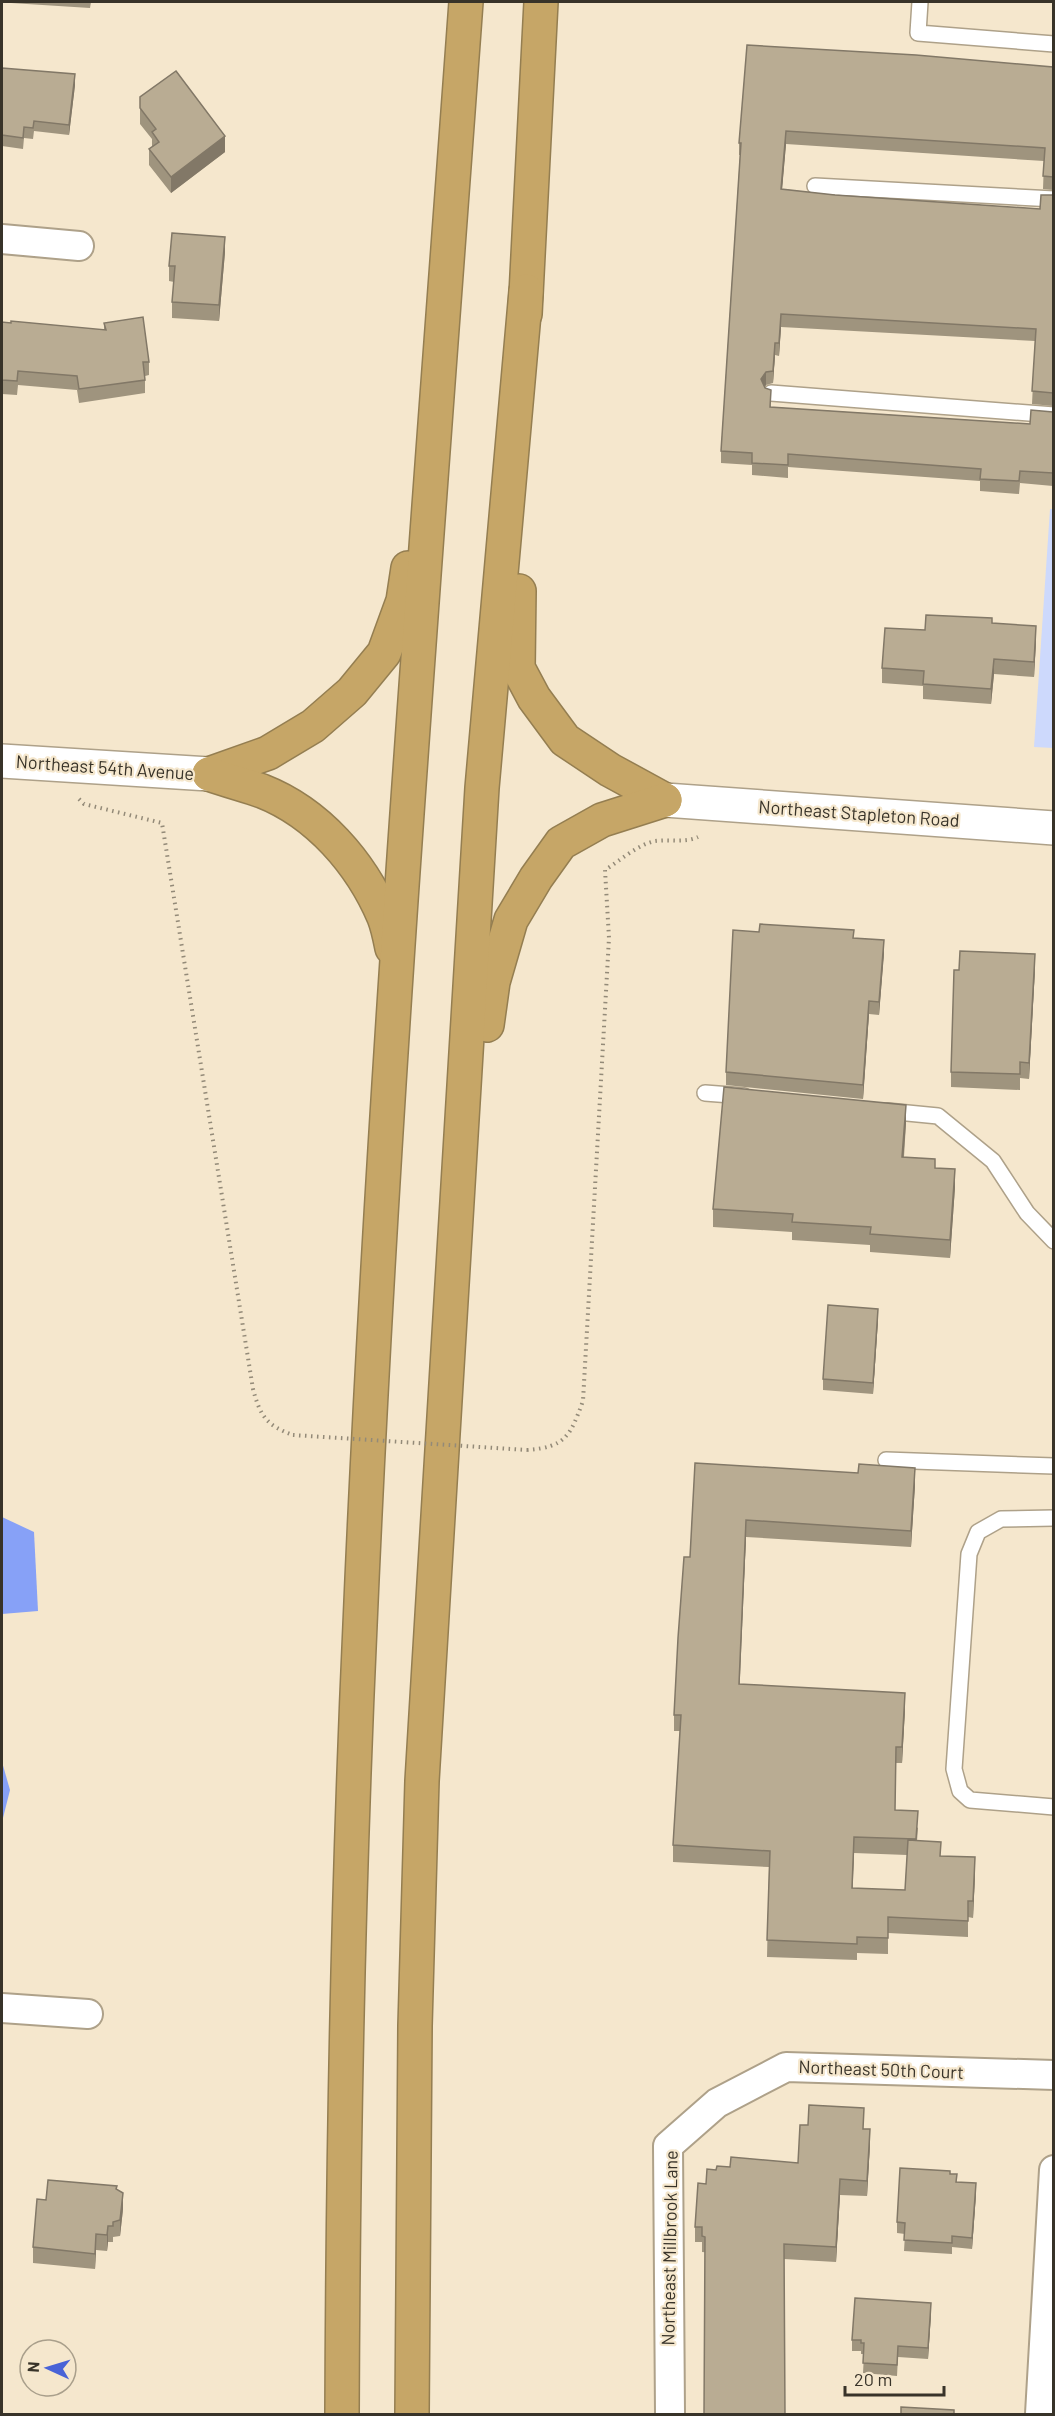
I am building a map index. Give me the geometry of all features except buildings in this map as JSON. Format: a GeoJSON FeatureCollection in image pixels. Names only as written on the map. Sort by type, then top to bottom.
{"type":"FeatureCollection","features":[{"type":"Feature","properties":{"kind":"highway"},"geometry":{"type":"LineString","coordinates":[[342,2415],[346,2072],[356,1715],[371,1414],[397,967],[466,2]]}},
{"type":"Feature","properties":{"kind":"highway"},"geometry":{"type":"LineString","coordinates":[[412,2415],[415,2026],[422,1781],[482,788],[525,291],[541,2]]}},
{"type":"Feature","properties":{"kind":"highway"},"geometry":{"type":"LineString","coordinates":[[525,291],[518,668],[534,698],[565,740],[610,770],[665,800]]}},
{"type":"Feature","properties":{"kind":"highway"},"geometry":{"type":"LineString","coordinates":[[209,774],[268,753],[313,726],[352,692],[384,653],[403,601],[417,515],[444,301]]}},
{"type":"Feature","properties":{"kind":"highway"},"geometry":{"type":"LineString","coordinates":[[209,774],[263,792],[297,810],[328,834],[360,871],[373,895],[385,919],[397,967]]}},
{"type":"Feature","properties":{"kind":"highway"},"geometry":{"type":"LineString","coordinates":[[450,1327],[493,982],[511,920],[536,878],[561,843],[602,820],[665,800]]}},
{"type":"Feature","properties":{"kind":"street"},"geometry":{"type":"LineString","coordinates":[[2,239],[79,246]]}},
{"type":"Feature","properties":{"kind":"street","name":"Northeast 54th Avenue"},"geometry":{"type":"LineString","coordinates":[[2,761],[209,774]]}},
{"type":"Feature","properties":{"kind":"street","name":"Northeast Stapleton Road"},"geometry":{"type":"LineString","coordinates":[[665,800],[1053,828]]}},
{"type":"Feature","properties":{"kind":"street"},"geometry":{"type":"LineString","coordinates":[[2,2008],[88,2014]]}},
{"type":"Feature","properties":{"kind":"street","name":"Northeast 50th Court"},"geometry":{"type":"LineString","coordinates":[[717,2103],[786,2067],[1053,2075]]}},
{"type":"Feature","properties":{"kind":"street","name":"Northeast Millbrook Lane"},"geometry":{"type":"LineString","coordinates":[[670,2415],[668,2146],[717,2103]]}},
{"type":"Feature","properties":{"kind":"street"},"geometry":{"type":"LineString","coordinates":[[1040,2415],[1053,2170]]}},
{"type":"Feature","properties":{"kind":"lane"},"geometry":{"type":"LineString","coordinates":[[920,2],[918,33],[1053,44]]}},
{"type":"Feature","properties":{"kind":"lane"},"geometry":{"type":"LineString","coordinates":[[815,186],[1053,199]]}},
{"type":"Feature","properties":{"kind":"lane"},"geometry":{"type":"LineString","coordinates":[[771,393],[1053,415]]}},
{"type":"Feature","properties":{"kind":"lane"},"geometry":{"type":"LineString","coordinates":[[705,1093],[763,1098]]}},
{"type":"Feature","properties":{"kind":"lane"},"geometry":{"type":"LineString","coordinates":[[868,1109],[938,1116],[993,1161],[1026,1213],[1053,1241]]}},
{"type":"Feature","properties":{"kind":"lane"},"geometry":{"type":"LineString","coordinates":[[886,1460],[1053,1466]]}},
{"type":"Feature","properties":{"kind":"lane"},"geometry":{"type":"LineString","coordinates":[[1053,1518],[1001,1519],[978,1532],[969,1554],[954,1769],[960,1791],[970,1800],[1053,1807]]}},
{"type":"Feature","properties":{"kind":"path"},"geometry":{"type":"LineString","coordinates":[[115,812],[162,823],[253,1389],[266,1421],[279,1430],[293,1435],[527,1450],[546,1448],[564,1440],[575,1423],[583,1401],[609,939],[605,870],[642,846],[653,842]]}},
{"type":"Feature","properties":{"kind":"shaded area"},"geometry":{"type":"Polygon","coordinates":[[[1050,509],[1054,509],[1053,748],[1034,747],[1050,509]]]}},
{"type":"Feature","properties":{"kind":"water"},"geometry":{"type":"Polygon","coordinates":[[[2,1517],[34,1532],[38,1611],[2,1614],[2,1517]]]}},
{"type":"Feature","properties":{"kind":"water"},"geometry":{"type":"Polygon","coordinates":[[[2,1762],[10,1790],[2,1822],[2,1762]]]}}]}
